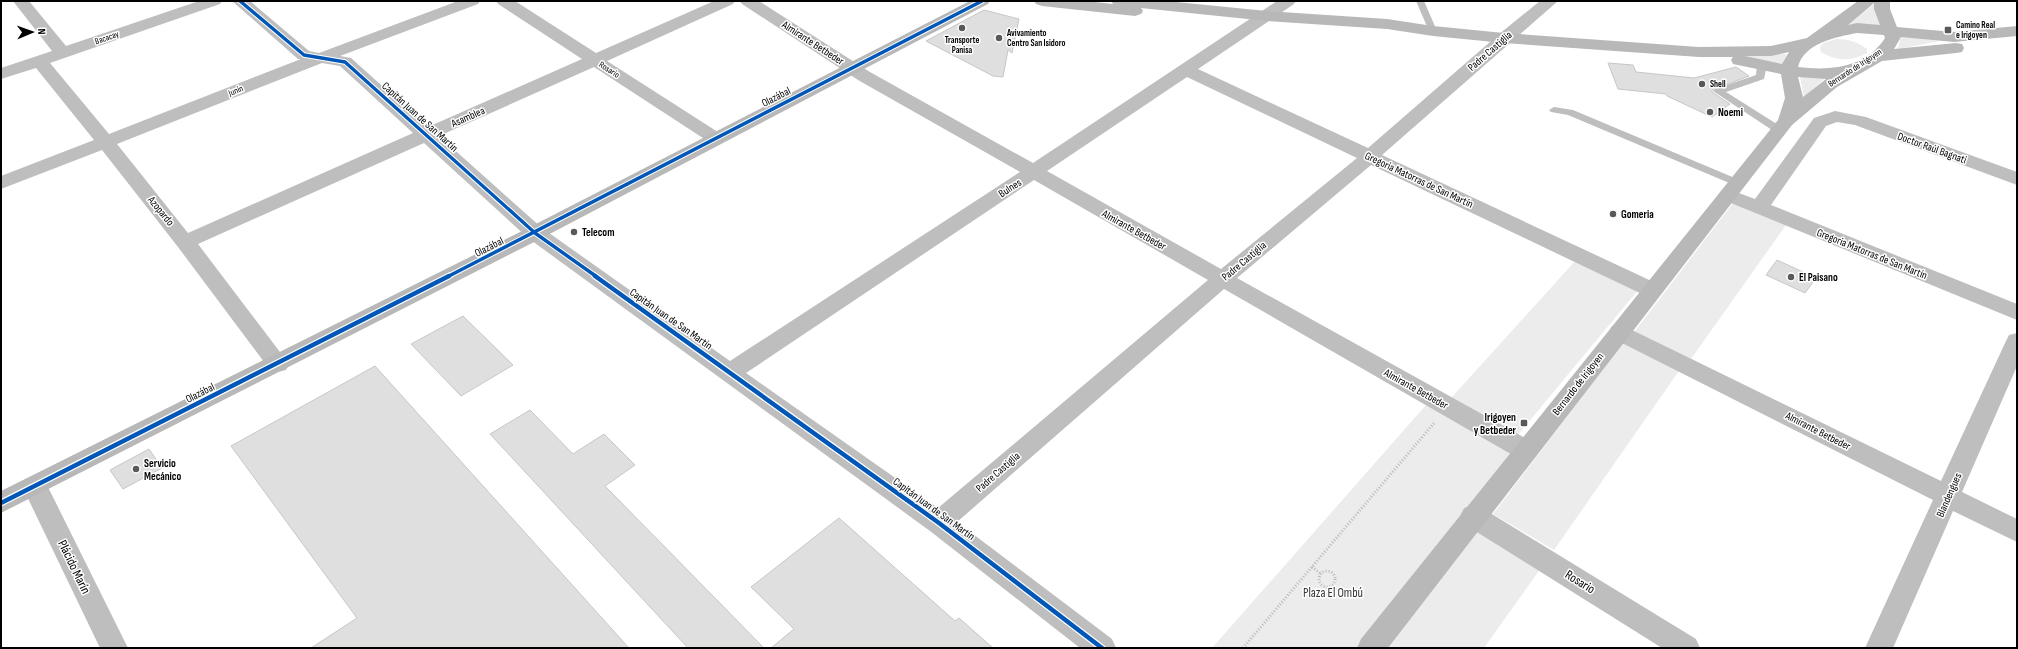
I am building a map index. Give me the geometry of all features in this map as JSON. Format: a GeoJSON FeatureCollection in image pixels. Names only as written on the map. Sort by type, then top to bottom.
{"type":"FeatureCollection","features":[{"type":"Feature","properties":{"kind":"street"},"geometry":{"type":"LineString","coordinates":[[21,1],[64,53]]}},
{"type":"Feature","properties":{"kind":"street","name":"Bacacay"},"geometry":{"type":"LineString","coordinates":[[1,74],[214,1]]}},
{"type":"Feature","properties":{"kind":"street","name":"Capitán Juan de San Martín"},"geometry":{"type":"LineString","coordinates":[[240,1],[304,56],[345,62],[535,233],[939,523],[1102,648]]}},
{"type":"Feature","properties":{"kind":"street","name":"Junín"},"geometry":{"type":"LineString","coordinates":[[1,183],[320,58],[472,1]]}},
{"type":"Feature","properties":{"kind":"street","name":"Rosario"},"geometry":{"type":"LineString","coordinates":[[504,1],[715,138]]}},
{"type":"Feature","properties":{"kind":"street","name":"Asamblea"},"geometry":{"type":"LineString","coordinates":[[185,242],[727,1]]}},
{"type":"Feature","properties":{"kind":"street","name":"Almirante Betbeder"},"geometry":{"type":"LineString","coordinates":[[748,1],[852,68],[1525,450]]}},
{"type":"Feature","properties":{"kind":"street","name":"Olazábal"},"geometry":{"type":"LineString","coordinates":[[1,503],[535,233],[715,138],[982,1]]}},
{"type":"Feature","properties":{"kind":"street"},"geometry":{"type":"LineString","coordinates":[[1042,1],[1261,19],[1386,32],[1433,31],[1504,38],[1698,52],[1771,51],[1810,42],[1825,34],[1868,1]]}},
{"type":"Feature","properties":{"kind":"street"},"geometry":{"type":"LineString","coordinates":[[1119,1],[1261,19]]}},
{"type":"Feature","properties":{"kind":"street","name":"Bulnes"},"geometry":{"type":"LineString","coordinates":[[730,372],[1033,172],[1288,1]]}},
{"type":"Feature","properties":{"kind":"street","name":"Padre Castiglia"},"geometry":{"type":"LineString","coordinates":[[939,523],[1222,279],[1369,157],[1504,38],[1550,1]]}},
{"type":"Feature","properties":{"kind":"street"},"geometry":{"type":"LineString","coordinates":[[1882,1],[1882,9],[1890,30]]}},
{"type":"Feature","properties":{"kind":"street"},"geometry":{"type":"LineString","coordinates":[[1825,34],[1857,28],[1954,37],[2017,31]]}},
{"type":"Feature","properties":{"kind":"street","name":"Bernardo de Irigoyen"},"geometry":{"type":"LineString","coordinates":[[1371,648],[1525,450],[1783,126],[1831,82],[1878,56],[1890,44],[1893,38],[1890,30]]}},
{"type":"Feature","properties":{"kind":"street"},"geometry":{"type":"LineString","coordinates":[[1825,34],[1859,39],[1869,43],[1878,56],[2017,41]]}},
{"type":"Feature","properties":{"kind":"street"},"geometry":{"type":"LineString","coordinates":[[1810,42],[1811,52],[1824,63],[1855,68]]}},
{"type":"Feature","properties":{"kind":"street"},"geometry":{"type":"LineString","coordinates":[[1789,72],[1790,64],[1794,57],[1810,42]]}},
{"type":"Feature","properties":{"kind":"street"},"geometry":{"type":"LineString","coordinates":[[1698,52],[1789,72],[1826,74],[1855,68]]}},
{"type":"Feature","properties":{"kind":"street","name":"Azopardo"},"geometry":{"type":"LineString","coordinates":[[40,61],[185,242],[278,364]]}},
{"type":"Feature","properties":{"kind":"street","name":"Gregoria Matorras de San Martín"},"geometry":{"type":"LineString","coordinates":[[1186,70],[1652,290]]}},
{"type":"Feature","properties":{"kind":"street","name":"Bernardo de Irigoyen"},"geometry":{"type":"LineString","coordinates":[[1783,126],[1793,105],[1794,98],[1789,72]]}},
{"type":"Feature","properties":{"kind":"street","name":"Doctor Raúl Bagnati"},"geometry":{"type":"LineString","coordinates":[[1759,207],[1820,122],[1835,116],[1846,118],[2017,179]]}},
{"type":"Feature","properties":{"kind":"street","name":"Gregoria Matorras de San Martín"},"geometry":{"type":"LineString","coordinates":[[1733,189],[1759,207],[2017,312]]}},
{"type":"Feature","properties":{"kind":"street","name":"Almirante Betbeder"},"geometry":{"type":"LineString","coordinates":[[1620,332],[2017,531]]}},
{"type":"Feature","properties":{"kind":"street","name":"Blandengues"},"geometry":{"type":"LineString","coordinates":[[1880,648],[1949,497],[2017,341]]}},
{"type":"Feature","properties":{"kind":"street","name":"Plácido Marín"},"geometry":{"type":"LineString","coordinates":[[35,486],[114,648]]}},
{"type":"Feature","properties":{"kind":"street","name":"Rosario"},"geometry":{"type":"LineString","coordinates":[[1473,516],[1686,648]]}},
{"type":"Feature","properties":{"kind":"lane"},"geometry":{"type":"LineString","coordinates":[[1420,1],[1433,31]]}},
{"type":"Feature","properties":{"kind":"lane"},"geometry":{"type":"LineString","coordinates":[[1762,65],[1761,77],[1718,91],[1783,126]]}},
{"type":"Feature","properties":{"kind":"lane"},"geometry":{"type":"LineString","coordinates":[[1554,110],[1570,112],[1733,189]]}},
{"type":"Feature","properties":{"kind":"path"},"geometry":{"type":"LineString","coordinates":[[1243,648],[1448,407]]}},
{"type":"Feature","properties":{"kind":"path"},"geometry":{"type":"LineString","coordinates":[[1312,567],[1320,573]]}},
{"type":"Feature","properties":{"kind":"path"},"geometry":{"type":"LineString","coordinates":[[1324,571],[1333,573],[1337,581],[1334,585],[1329,587],[1322,584],[1318,577],[1320,573],[1324,571]]}},
{"type":"Feature","properties":{"kind":"green space"},"geometry":{"type":"Polygon","coordinates":[[[1874,4],[1881,27],[1859,24],[1847,25],[1874,4]]]}},
{"type":"Feature","properties":{"kind":"green space"},"geometry":{"type":"Polygon","coordinates":[[[1901,36],[1940,41],[1898,49],[1901,36]]]}},
{"type":"Feature","properties":{"kind":"green space"},"geometry":{"type":"Polygon","coordinates":[[[1836,39],[1849,40],[1856,43],[1867,49],[1867,53],[1855,58],[1838,59],[1821,52],[1820,47],[1823,43],[1836,39]]]}},
{"type":"Feature","properties":{"kind":"green space"},"geometry":{"type":"Polygon","coordinates":[[[1787,54],[1782,66],[1729,55],[1787,54]]]}},
{"type":"Feature","properties":{"kind":"green space"},"geometry":{"type":"Polygon","coordinates":[[[1800,77],[1825,78],[1804,97],[1800,77]]]}},
{"type":"Feature","properties":{"kind":"green space"},"geometry":{"type":"Polygon","coordinates":[[[1733,203],[1786,225],[1691,359],[1635,331],[1733,203]]]}},
{"type":"Feature","properties":{"kind":"green space"},"geometry":{"type":"Polygon","coordinates":[[[1577,259],[1639,289],[1517,436],[1451,398],[1577,259]]]}},
{"type":"Feature","properties":{"kind":"green space"},"geometry":{"type":"Polygon","coordinates":[[[1625,340],[1681,368],[1554,550],[1493,514],[1625,340]]]}},
{"type":"Feature","properties":{"kind":"green space","name":"Plaza El Ombú"},"geometry":{"type":"Polygon","coordinates":[[[1426,405],[1512,452],[1359,648],[1212,648],[1426,405]]]}},
{"type":"Feature","properties":{"kind":"green space"},"geometry":{"type":"Polygon","coordinates":[[[1479,530],[1541,568],[1484,648],[1386,648],[1479,530]]]}},
{"type":"Feature","properties":{"kind":"building"},"geometry":{"type":"Polygon","coordinates":[[[984,10],[1019,19],[1012,53],[1008,50],[1003,77],[993,76],[926,41],[984,10]]]}},
{"type":"Feature","properties":{"kind":"building"},"geometry":{"type":"Polygon","coordinates":[[[1608,63],[1633,65],[1636,72],[1694,78],[1736,67],[1749,76],[1712,90],[1712,92],[1730,104],[1712,117],[1667,96],[1666,94],[1618,89],[1608,63]]]}},
{"type":"Feature","properties":{"kind":"building","name":"El Paisano"},"geometry":{"type":"Polygon","coordinates":[[[1777,260],[1816,278],[1805,293],[1766,275],[1777,260]]]}},
{"type":"Feature","properties":{"kind":"building"},"geometry":{"type":"Polygon","coordinates":[[[463,316],[513,365],[461,396],[411,344],[463,316]]]}},
{"type":"Feature","properties":{"kind":"building"},"geometry":{"type":"Polygon","coordinates":[[[375,366],[629,648],[311,648],[357,618],[231,446],[375,366]]]}},
{"type":"Feature","properties":{"kind":"building"},"geometry":{"type":"Polygon","coordinates":[[[530,410],[573,454],[604,434],[635,465],[605,486],[764,648],[688,648],[490,434],[530,410]]]}},
{"type":"Feature","properties":{"kind":"building","name":"Servicio Mecánico"},"geometry":{"type":"Polygon","coordinates":[[[149,449],[162,468],[123,489],[110,470],[149,449]]]}},
{"type":"Feature","properties":{"kind":"building"},"geometry":{"type":"Polygon","coordinates":[[[839,518],[955,621],[959,618],[993,648],[771,648],[794,629],[751,587],[839,518]]]}},
{"type":"Feature","properties":{"kind":"cycle path"},"geometry":{"type":"LineString","coordinates":[[240,1],[304,55],[345,62],[535,233],[939,523],[1102,648]]}},
{"type":"Feature","properties":{"kind":"cycle path"},"geometry":{"type":"LineString","coordinates":[[1,503],[535,233],[982,1]]}},
{"type":"Feature","properties":{"kind":"place","name":"Transporte Panisa"},"geometry":{"type":"Point","coordinates":[962,28]}},
{"type":"Feature","properties":{"kind":"place","name":"Camino Real e Irigoyen"},"geometry":{"type":"Point","coordinates":[1948,30]}},
{"type":"Feature","properties":{"kind":"place","name":"Avivamiento Centro San Isidoro"},"geometry":{"type":"Point","coordinates":[999,38]}},
{"type":"Feature","properties":{"kind":"place","name":"Shell"},"geometry":{"type":"Point","coordinates":[1702,84]}},
{"type":"Feature","properties":{"kind":"place","name":"Noemi"},"geometry":{"type":"Point","coordinates":[1710,112]}},
{"type":"Feature","properties":{"kind":"place","name":"Gomeria"},"geometry":{"type":"Point","coordinates":[1613,214]}},
{"type":"Feature","properties":{"kind":"place","name":"Telecom"},"geometry":{"type":"Point","coordinates":[574,232]}},
{"type":"Feature","properties":{"kind":"place","name":"El Paisano"},"geometry":{"type":"Point","coordinates":[1791,277]}},
{"type":"Feature","properties":{"kind":"place","name":"Irigoyen y Betbeder"},"geometry":{"type":"Point","coordinates":[1524,423]}},
{"type":"Feature","properties":{"kind":"place","name":"Servicio Mecánico"},"geometry":{"type":"Point","coordinates":[136,469]}}]}
